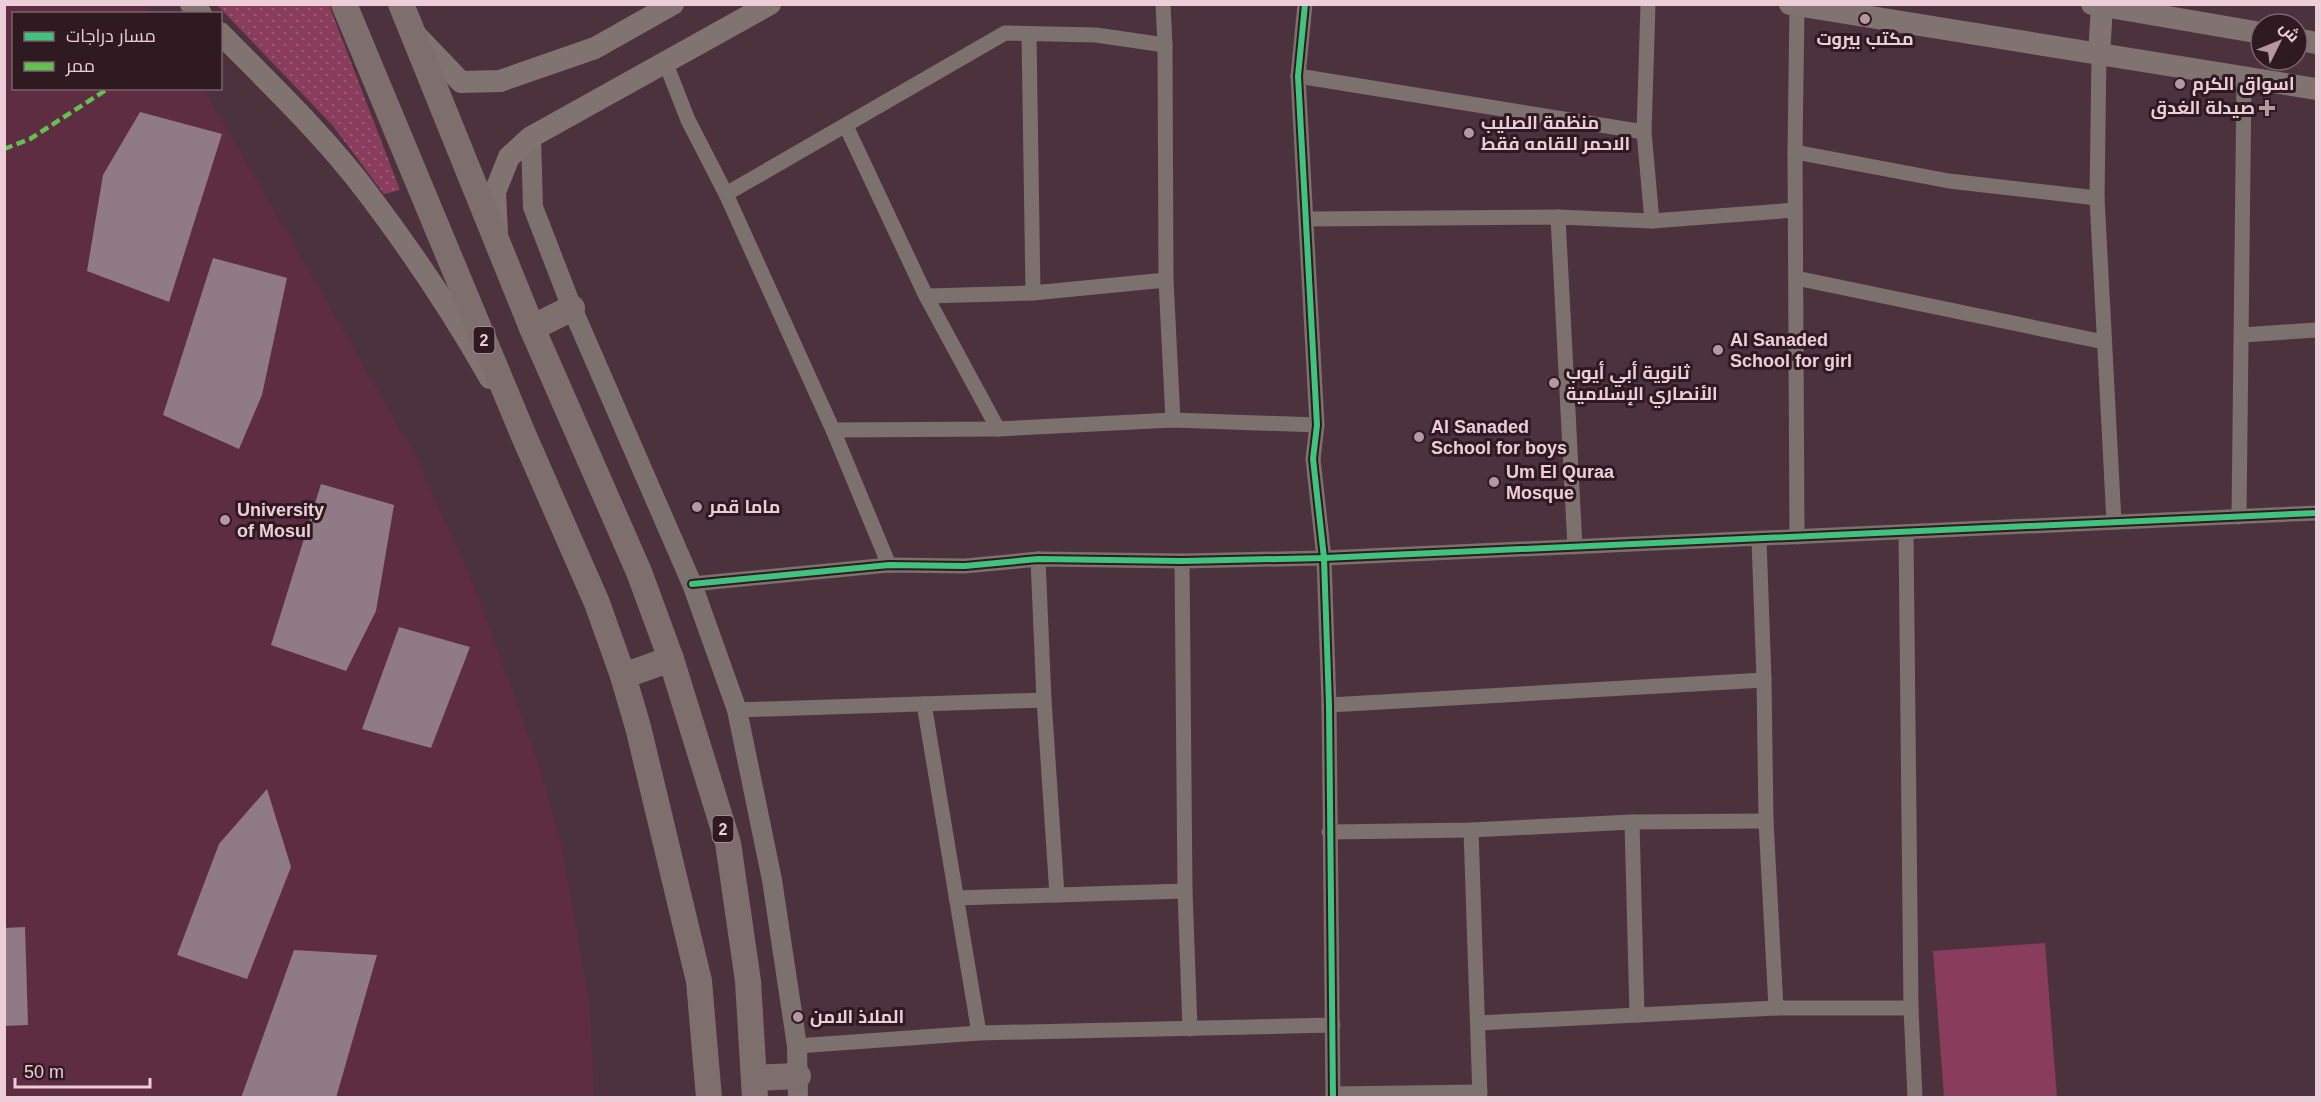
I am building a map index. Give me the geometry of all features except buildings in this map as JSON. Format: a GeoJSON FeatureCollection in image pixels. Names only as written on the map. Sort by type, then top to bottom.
{"type":"FeatureCollection","features":[{"type":"Feature","properties":{"kind":"highway","name":"2"},"geometry":{"type":"LineString","coordinates":[[344,4],[523,434],[597,603],[624,676],[699,981],[709,1098]]}},
{"type":"Feature","properties":{"kind":"highway","name":"2"},"geometry":{"type":"LineString","coordinates":[[401,4],[532,328],[639,572],[671,659],[728,843],[748,981],[755,1088]]}},
{"type":"Feature","properties":{"kind":"highway"},"geometry":{"type":"LineString","coordinates":[[532,328],[572,308]]}},
{"type":"Feature","properties":{"kind":"highway"},"geometry":{"type":"LineString","coordinates":[[624,676],[671,659]]}},
{"type":"Feature","properties":{"kind":"highway"},"geometry":{"type":"LineString","coordinates":[[755,1088],[798,1087]]}},
{"type":"Feature","properties":{"kind":"main road"},"geometry":{"type":"LineString","coordinates":[[412,31],[461,82],[500,81],[595,48],[673,4]]}},
{"type":"Feature","properties":{"kind":"main road"},"geometry":{"type":"LineString","coordinates":[[497,244],[495,192],[509,157],[531,137],[666,64],[770,4]]}},
{"type":"Feature","properties":{"kind":"main road"},"geometry":{"type":"LineString","coordinates":[[1793,5],[2316,89]]}},
{"type":"Feature","properties":{"kind":"main road"},"geometry":{"type":"LineString","coordinates":[[2099,55],[2097,5],[2249,31]]}},
{"type":"Feature","properties":{"kind":"main road"},"geometry":{"type":"LineString","coordinates":[[222,35],[318,133],[366,189],[456,320],[523,434]]}},
{"type":"Feature","properties":{"kind":"street"},"geometry":{"type":"LineString","coordinates":[[1162,4],[1165,45],[1166,280],[1173,420]]}},
{"type":"Feature","properties":{"kind":"street"},"geometry":{"type":"LineString","coordinates":[[1305,4],[1298,75],[1317,424],[1313,459],[1324,558],[1329,705],[1333,1096],[1480,1095],[1471,830]]}},
{"type":"Feature","properties":{"kind":"street"},"geometry":{"type":"LineString","coordinates":[[1648,4],[1644,132],[1652,221]]}},
{"type":"Feature","properties":{"kind":"street"},"geometry":{"type":"LineString","coordinates":[[1793,5],[1797,537]]}},
{"type":"Feature","properties":{"kind":"street"},"geometry":{"type":"LineString","coordinates":[[726,194],[1005,33],[1096,35],[1165,45]]}},
{"type":"Feature","properties":{"kind":"street"},"geometry":{"type":"LineString","coordinates":[[1029,33],[1033,293]]}},
{"type":"Feature","properties":{"kind":"street"},"geometry":{"type":"LineString","coordinates":[[2099,55],[2097,198],[2114,522]]}},
{"type":"Feature","properties":{"kind":"street"},"geometry":{"type":"LineString","coordinates":[[666,64],[688,120],[726,194],[834,430],[888,565]]}},
{"type":"Feature","properties":{"kind":"street"},"geometry":{"type":"LineString","coordinates":[[1298,75],[1644,132]]}},
{"type":"Feature","properties":{"kind":"street"},"geometry":{"type":"LineString","coordinates":[[2239,517],[2244,78]]}},
{"type":"Feature","properties":{"kind":"street"},"geometry":{"type":"LineString","coordinates":[[846,126],[926,296],[998,429]]}},
{"type":"Feature","properties":{"kind":"street"},"geometry":{"type":"LineString","coordinates":[[531,137],[533,207],[572,308],[692,584],[736,710],[772,880],[797,1046],[798,1087]]}},
{"type":"Feature","properties":{"kind":"street"},"geometry":{"type":"LineString","coordinates":[[1795,152],[1949,181],[2097,198]]}},
{"type":"Feature","properties":{"kind":"street"},"geometry":{"type":"LineString","coordinates":[[1307,219],[1558,217],[1652,221],[1795,210]]}},
{"type":"Feature","properties":{"kind":"street"},"geometry":{"type":"LineString","coordinates":[[1558,217],[1575,547]]}},
{"type":"Feature","properties":{"kind":"street"},"geometry":{"type":"LineString","coordinates":[[1796,278],[2104,342]]}},
{"type":"Feature","properties":{"kind":"street"},"geometry":{"type":"LineString","coordinates":[[926,296],[1033,293],[1166,280]]}},
{"type":"Feature","properties":{"kind":"street"},"geometry":{"type":"LineString","coordinates":[[2242,335],[2316,330]]}},
{"type":"Feature","properties":{"kind":"street"},"geometry":{"type":"LineString","coordinates":[[834,430],[998,429],[1173,420],[1317,424]]}},
{"type":"Feature","properties":{"kind":"street"},"geometry":{"type":"LineString","coordinates":[[692,584],[888,565],[965,566],[1038,559],[1182,561],[1324,558],[2316,513]]}},
{"type":"Feature","properties":{"kind":"street"},"geometry":{"type":"LineString","coordinates":[[1906,532],[1911,1008],[1915,1098]]}},
{"type":"Feature","properties":{"kind":"street"},"geometry":{"type":"LineString","coordinates":[[1759,538],[1766,821],[1776,1008]]}},
{"type":"Feature","properties":{"kind":"street"},"geometry":{"type":"LineString","coordinates":[[1038,559],[1044,700],[1057,895]]}},
{"type":"Feature","properties":{"kind":"street"},"geometry":{"type":"LineString","coordinates":[[1182,561],[1185,891],[1190,1029]]}},
{"type":"Feature","properties":{"kind":"street"},"geometry":{"type":"LineString","coordinates":[[1329,705],[1764,680]]}},
{"type":"Feature","properties":{"kind":"street"},"geometry":{"type":"LineString","coordinates":[[736,710],[1044,700]]}},
{"type":"Feature","properties":{"kind":"street"},"geometry":{"type":"LineString","coordinates":[[924,704],[978,1033]]}},
{"type":"Feature","properties":{"kind":"street"},"geometry":{"type":"LineString","coordinates":[[1329,832],[1471,830],[1632,822],[1766,821]]}},
{"type":"Feature","properties":{"kind":"street"},"geometry":{"type":"LineString","coordinates":[[1632,822],[1637,1015]]}},
{"type":"Feature","properties":{"kind":"street"},"geometry":{"type":"LineString","coordinates":[[956,898],[1185,891]]}},
{"type":"Feature","properties":{"kind":"street"},"geometry":{"type":"LineString","coordinates":[[1478,1023],[1776,1008],[1911,1008]]}},
{"type":"Feature","properties":{"kind":"street"},"geometry":{"type":"LineString","coordinates":[[797,1046],[978,1033],[1333,1025]]}},
{"type":"Feature","properties":{"kind":"shaded area","name":"University of Mosul"},"geometry":{"type":"Polygon","coordinates":[[[5,5],[141,5],[148,12],[12,12],[12,90],[205,90],[415,455],[474,586],[537,759],[562,846],[590,1008],[594,1097],[5,1098],[5,5]]]}},
{"type":"Feature","properties":{"kind":"shaded area"},"geometry":{"type":"Polygon","coordinates":[[[217,5],[329,5],[400,190],[384,194],[333,126],[217,5]]]}},
{"type":"Feature","properties":{"kind":"shaded area"},"geometry":{"type":"Polygon","coordinates":[[[2045,943],[2057,1097],[1944,1097],[1933,951],[2045,943]]]}},
{"type":"Feature","properties":{"kind":"marked path"},"geometry":{"type":"LineString","coordinates":[[4,149],[30,139],[106,90]]}},
{"type":"Feature","properties":{"kind":"cycle path"},"geometry":{"type":"LineString","coordinates":[[1305,4],[1298,76],[1317,425],[1313,459],[1324,558],[1329,705],[1333,1098]]}},
{"type":"Feature","properties":{"kind":"cycle path"},"geometry":{"type":"LineString","coordinates":[[692,584],[889,565],[965,566],[1038,559],[1182,561],[1324,558],[2316,513]]}},
{"type":"Feature","properties":{"kind":"place","name":"مكتب بيروت"},"geometry":{"type":"Point","coordinates":[1865,19]}},
{"type":"Feature","properties":{"kind":"place","name":"اسواق الكرم"},"geometry":{"type":"Point","coordinates":[2180,84]}},
{"type":"Feature","properties":{"kind":"place","name":"صيدلة الغدق"},"geometry":{"type":"Point","coordinates":[2267,108]}},
{"type":"Feature","properties":{"kind":"place","name":"منظمة الصليب الاحمر للقامه فقط"},"geometry":{"type":"Point","coordinates":[1469,133]}},
{"type":"Feature","properties":{"kind":"place","name":"Al Sanaded School for girl"},"geometry":{"type":"Point","coordinates":[1718,350]}},
{"type":"Feature","properties":{"kind":"place","name":"ثانوية أبي أيوب الأنصاري الإسلامية"},"geometry":{"type":"Point","coordinates":[1554,383]}},
{"type":"Feature","properties":{"kind":"place","name":"Al Sanaded School for boys"},"geometry":{"type":"Point","coordinates":[1419,437]}},
{"type":"Feature","properties":{"kind":"place","name":"Um El Quraa Mosque"},"geometry":{"type":"Point","coordinates":[1494,482]}},
{"type":"Feature","properties":{"kind":"place","name":"ماما قمر"},"geometry":{"type":"Point","coordinates":[697,507]}},
{"type":"Feature","properties":{"kind":"place","name":"University of Mosul"},"geometry":{"type":"Point","coordinates":[225,520]}},
{"type":"Feature","properties":{"kind":"place","name":"الملاذ الامن"},"geometry":{"type":"Point","coordinates":[798,1017]}}]}
